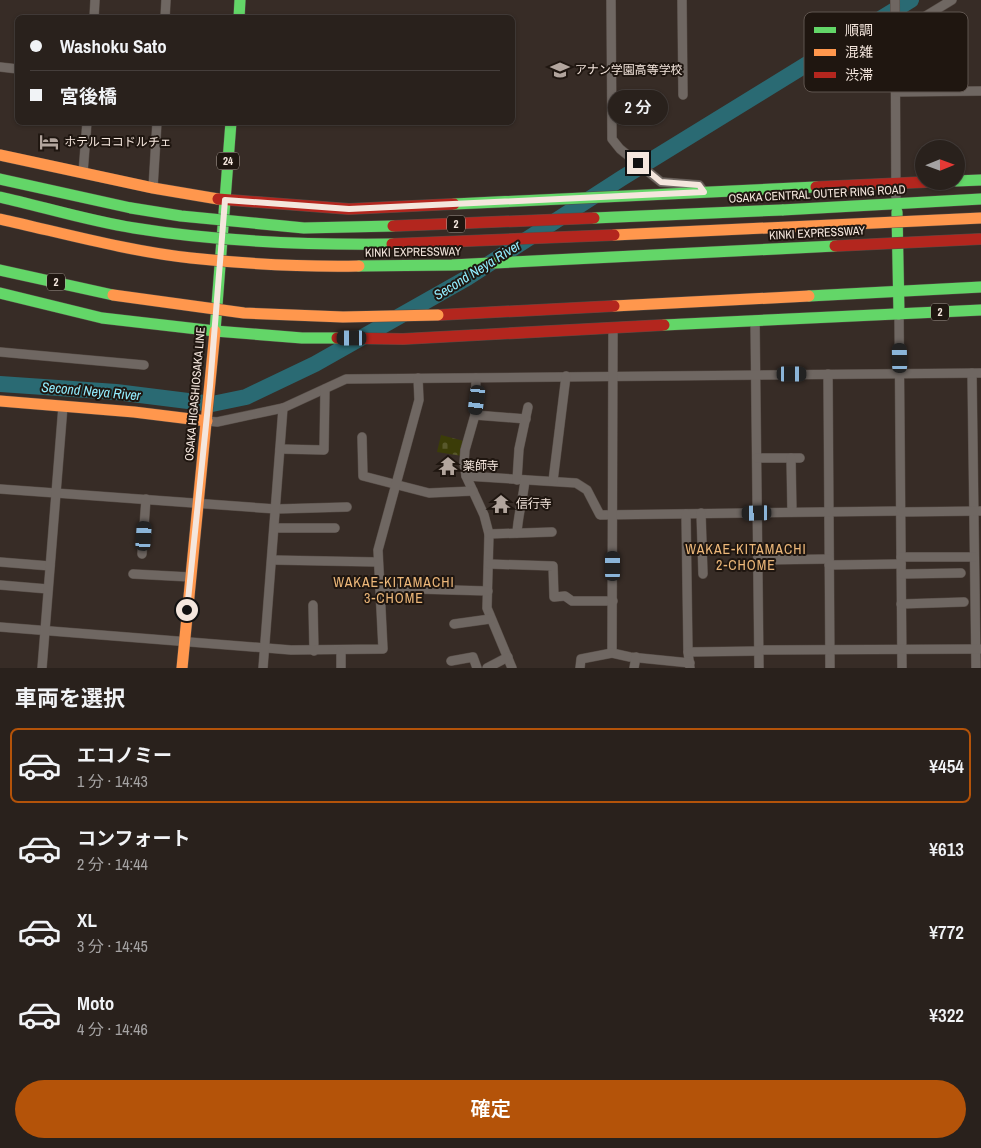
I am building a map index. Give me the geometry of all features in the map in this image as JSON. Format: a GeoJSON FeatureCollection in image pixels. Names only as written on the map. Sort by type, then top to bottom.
{"type":"FeatureCollection","features":[{"type":"Feature","properties":{"kind":"main road"},"geometry":{"type":"LineString","coordinates":[[239,15],[240,0]]}},
{"type":"Feature","properties":{"kind":"main road","name":"OSAKA HIGASHIOSAKA LINE"},"geometry":{"type":"LineString","coordinates":[[182,668],[212,371],[231,125]]}},
{"type":"Feature","properties":{"kind":"main road","name":"2"},"geometry":{"type":"LineString","coordinates":[[0,156],[153,188],[225,200],[349,209],[915,182]]}},
{"type":"Feature","properties":{"kind":"main road","name":"OSAKA CENTRAL OUTER RING ROAD"},"geometry":{"type":"LineString","coordinates":[[0,179],[131,208],[181,216],[304,228],[452,224],[782,210],[981,199]]}},
{"type":"Feature","properties":{"kind":"main road"},"geometry":{"type":"LineString","coordinates":[[965,181],[981,181]]}},
{"type":"Feature","properties":{"kind":"main road","name":"KINKI EXPRESSWAY"},"geometry":{"type":"LineString","coordinates":[[0,197],[134,228],[252,242],[313,245],[452,243],[981,218]]}},
{"type":"Feature","properties":{"kind":"main road"},"geometry":{"type":"LineString","coordinates":[[896,204],[900,314]]}},
{"type":"Feature","properties":{"kind":"main road","name":"KINKI EXPRESSWAY"},"geometry":{"type":"LineString","coordinates":[[0,219],[131,248],[190,258],[313,266],[452,265],[981,239]]}},
{"type":"Feature","properties":{"kind":"main road","name":"2"},"geometry":{"type":"LineString","coordinates":[[0,270],[113,295],[244,313],[343,317],[981,287]]}},
{"type":"Feature","properties":{"kind":"main road","name":"2"},"geometry":{"type":"LineString","coordinates":[[0,293],[102,318],[215,332],[302,338],[403,339],[981,310]]}},
{"type":"Feature","properties":{"kind":"main road"},"geometry":{"type":"LineString","coordinates":[[628,327],[748,308],[800,296]]}},
{"type":"Feature","properties":{"kind":"main road"},"geometry":{"type":"LineString","coordinates":[[0,401],[207,418]]}},
{"type":"Feature","properties":{"kind":"street"},"geometry":{"type":"LineString","coordinates":[[94,15],[95,0]]}},
{"type":"Feature","properties":{"kind":"street"},"geometry":{"type":"LineString","coordinates":[[164,15],[166,0]]}},
{"type":"Feature","properties":{"kind":"street"},"geometry":{"type":"LineString","coordinates":[[610,0],[612,139],[661,182],[699,185],[704,192]]}},
{"type":"Feature","properties":{"kind":"street"},"geometry":{"type":"LineString","coordinates":[[682,0],[683,95]]}},
{"type":"Feature","properties":{"kind":"street"},"geometry":{"type":"LineString","coordinates":[[930,12],[952,0]]}},
{"type":"Feature","properties":{"kind":"street"},"geometry":{"type":"LineString","coordinates":[[0,67],[15,69]]}},
{"type":"Feature","properties":{"kind":"street"},"geometry":{"type":"LineString","coordinates":[[968,91],[981,91]]}},
{"type":"Feature","properties":{"kind":"street"},"geometry":{"type":"LineString","coordinates":[[896,204],[897,92]]}},
{"type":"Feature","properties":{"kind":"street"},"geometry":{"type":"LineString","coordinates":[[83,172],[87,125]]}},
{"type":"Feature","properties":{"kind":"street"},"geometry":{"type":"LineString","coordinates":[[153,188],[157,125]]}},
{"type":"Feature","properties":{"kind":"street"},"geometry":{"type":"LineString","coordinates":[[900,314],[902,668]]}},
{"type":"Feature","properties":{"kind":"street"},"geometry":{"type":"LineString","coordinates":[[755,320],[759,668]]}},
{"type":"Feature","properties":{"kind":"street"},"geometry":{"type":"LineString","coordinates":[[612,653],[613,328]]}},
{"type":"Feature","properties":{"kind":"street"},"geometry":{"type":"LineString","coordinates":[[0,352],[144,365]]}},
{"type":"Feature","properties":{"kind":"street"},"geometry":{"type":"LineString","coordinates":[[207,418],[226,420],[283,408],[346,379],[977,373],[977,511],[974,557],[978,649],[976,668]]}},
{"type":"Feature","properties":{"kind":"street"},"geometry":{"type":"LineString","coordinates":[[828,374],[830,668]]}},
{"type":"Feature","properties":{"kind":"street"},"geometry":{"type":"LineString","coordinates":[[553,482],[566,376]]}},
{"type":"Feature","properties":{"kind":"street"},"geometry":{"type":"LineString","coordinates":[[0,628],[264,649],[341,651],[382,649],[378,550],[394,484],[419,400],[418,378]]}},
{"type":"Feature","properties":{"kind":"street"},"geometry":{"type":"LineString","coordinates":[[476,378],[475,415],[465,450],[466,476],[489,534],[490,564],[487,608],[512,668]]}},
{"type":"Feature","properties":{"kind":"street"},"geometry":{"type":"LineString","coordinates":[[280,449],[324,450],[325,388]]}},
{"type":"Feature","properties":{"kind":"street"},"geometry":{"type":"LineString","coordinates":[[42,668],[63,406]]}},
{"type":"Feature","properties":{"kind":"street"},"geometry":{"type":"LineString","coordinates":[[517,533],[518,513],[522,507],[519,449],[528,407]]}},
{"type":"Feature","properties":{"kind":"street"},"geometry":{"type":"LineString","coordinates":[[263,668],[273,560],[283,408]]}},
{"type":"Feature","properties":{"kind":"street"},"geometry":{"type":"LineString","coordinates":[[475,415],[526,419]]}},
{"type":"Feature","properties":{"kind":"street"},"geometry":{"type":"LineString","coordinates":[[362,437],[363,476],[429,493],[473,491]]}},
{"type":"Feature","properties":{"kind":"street"},"geometry":{"type":"LineString","coordinates":[[757,458],[796,458],[792,512]]}},
{"type":"Feature","properties":{"kind":"street"},"geometry":{"type":"LineString","coordinates":[[466,476],[582,486],[587,490],[600,515],[977,511]]}},
{"type":"Feature","properties":{"kind":"street"},"geometry":{"type":"LineString","coordinates":[[0,489],[276,509],[347,507]]}},
{"type":"Feature","properties":{"kind":"street"},"geometry":{"type":"LineString","coordinates":[[142,554],[146,499]]}},
{"type":"Feature","properties":{"kind":"street"},"geometry":{"type":"LineString","coordinates":[[702,513],[703,574]]}},
{"type":"Feature","properties":{"kind":"street"},"geometry":{"type":"LineString","coordinates":[[580,668],[581,659],[612,653],[690,666],[688,652],[686,514]]}},
{"type":"Feature","properties":{"kind":"street"},"geometry":{"type":"LineString","coordinates":[[275,528],[335,528]]}},
{"type":"Feature","properties":{"kind":"street"},"geometry":{"type":"LineString","coordinates":[[489,534],[552,532]]}},
{"type":"Feature","properties":{"kind":"street"},"geometry":{"type":"LineString","coordinates":[[686,556],[702,556]]}},
{"type":"Feature","properties":{"kind":"street"},"geometry":{"type":"LineString","coordinates":[[901,565],[974,557]]}},
{"type":"Feature","properties":{"kind":"street"},"geometry":{"type":"LineString","coordinates":[[273,560],[378,562]]}},
{"type":"Feature","properties":{"kind":"street"},"geometry":{"type":"LineString","coordinates":[[758,560],[901,565],[961,573]]}},
{"type":"Feature","properties":{"kind":"street"},"geometry":{"type":"LineString","coordinates":[[0,562],[50,566]]}},
{"type":"Feature","properties":{"kind":"street"},"geometry":{"type":"LineString","coordinates":[[490,564],[553,566],[554,597],[565,596],[572,601],[613,600]]}},
{"type":"Feature","properties":{"kind":"street"},"geometry":{"type":"LineString","coordinates":[[133,574],[190,577]]}},
{"type":"Feature","properties":{"kind":"street"},"geometry":{"type":"LineString","coordinates":[[0,585],[48,589]]}},
{"type":"Feature","properties":{"kind":"street"},"geometry":{"type":"LineString","coordinates":[[381,588],[488,591]]}},
{"type":"Feature","properties":{"kind":"street"},"geometry":{"type":"LineString","coordinates":[[902,604],[964,602]]}},
{"type":"Feature","properties":{"kind":"street"},"geometry":{"type":"LineString","coordinates":[[313,605],[314,651]]}},
{"type":"Feature","properties":{"kind":"street"},"geometry":{"type":"LineString","coordinates":[[454,624],[490,619]]}},
{"type":"Feature","properties":{"kind":"street"},"geometry":{"type":"LineString","coordinates":[[688,652],[978,649]]}},
{"type":"Feature","properties":{"kind":"street"},"geometry":{"type":"LineString","coordinates":[[341,651],[341,668]]}},
{"type":"Feature","properties":{"kind":"street"},"geometry":{"type":"LineString","coordinates":[[451,660],[473,657],[477,668]]}},
{"type":"Feature","properties":{"kind":"street"},"geometry":{"type":"LineString","coordinates":[[487,668],[508,657]]}},
{"type":"Feature","properties":{"kind":"street"},"geometry":{"type":"LineString","coordinates":[[634,668],[636,657]]}},
{"type":"Feature","properties":{"kind":"green space"},"geometry":{"type":"Polygon","coordinates":[[[441,435],[464,441],[462,456],[437,452],[441,435]]]}},
{"type":"Feature","properties":{"kind":"waterway","name":"Second Neya River"},"geometry":{"type":"LineString","coordinates":[[892,12],[911,0]]}},
{"type":"Feature","properties":{"kind":"waterway","name":"Second Neya River"},"geometry":{"type":"LineString","coordinates":[[0,384],[116,392],[212,404],[246,397],[315,364],[467,278],[622,178],[804,66]]}},
{"type":"Feature","properties":{"kind":"traffic: fast"},"geometry":{"type":"LineString","coordinates":[[239,15],[240,0]]}},
{"type":"Feature","properties":{"kind":"traffic: fast"},"geometry":{"type":"LineString","coordinates":[[215,331],[231,125]]}},
{"type":"Feature","properties":{"kind":"traffic: fast"},"geometry":{"type":"LineString","coordinates":[[0,179],[131,208]]}},
{"type":"Feature","properties":{"kind":"traffic: fast"},"geometry":{"type":"LineString","coordinates":[[965,181],[981,180]]}},
{"type":"Feature","properties":{"kind":"traffic: fast"},"geometry":{"type":"LineString","coordinates":[[454,204],[816,187]]}},
{"type":"Feature","properties":{"kind":"traffic: fast"},"geometry":{"type":"LineString","coordinates":[[0,197],[100,222],[198,237],[263,242],[392,244]]}},
{"type":"Feature","properties":{"kind":"traffic: fast"},"geometry":{"type":"LineString","coordinates":[[782,210],[981,199]]}},
{"type":"Feature","properties":{"kind":"traffic: fast"},"geometry":{"type":"LineString","coordinates":[[131,208],[181,216],[304,228],[393,226]]}},
{"type":"Feature","properties":{"kind":"traffic: fast"},"geometry":{"type":"LineString","coordinates":[[594,218],[782,210]]}},
{"type":"Feature","properties":{"kind":"traffic: fast"},"geometry":{"type":"LineString","coordinates":[[897,212],[899,314]]}},
{"type":"Feature","properties":{"kind":"traffic: fast"},"geometry":{"type":"LineString","coordinates":[[359,266],[452,265],[835,246]]}},
{"type":"Feature","properties":{"kind":"traffic: fast"},"geometry":{"type":"LineString","coordinates":[[0,270],[113,295]]}},
{"type":"Feature","properties":{"kind":"traffic: fast"},"geometry":{"type":"LineString","coordinates":[[809,296],[981,287]]}},
{"type":"Feature","properties":{"kind":"traffic: fast"},"geometry":{"type":"LineString","coordinates":[[0,293],[102,318],[215,331],[302,338],[337,338]]}},
{"type":"Feature","properties":{"kind":"traffic: fast"},"geometry":{"type":"LineString","coordinates":[[664,325],[981,310]]}},
{"type":"Feature","properties":{"kind":"traffic: slow"},"geometry":{"type":"LineString","coordinates":[[0,155],[153,188],[218,199]]}},
{"type":"Feature","properties":{"kind":"traffic: slow"},"geometry":{"type":"LineString","coordinates":[[614,235],[981,218]]}},
{"type":"Feature","properties":{"kind":"traffic: slow"},"geometry":{"type":"LineString","coordinates":[[0,219],[167,255],[254,263],[359,266]]}},
{"type":"Feature","properties":{"kind":"traffic: slow"},"geometry":{"type":"LineString","coordinates":[[113,295],[244,313],[343,317],[438,315]]}},
{"type":"Feature","properties":{"kind":"traffic: slow"},"geometry":{"type":"LineString","coordinates":[[614,306],[809,296]]}},
{"type":"Feature","properties":{"kind":"traffic: slow"},"geometry":{"type":"LineString","coordinates":[[182,668],[215,331]]}},
{"type":"Feature","properties":{"kind":"traffic: slow"},"geometry":{"type":"LineString","coordinates":[[0,401],[134,412],[207,421]]}},
{"type":"Feature","properties":{"kind":"traffic: jam"},"geometry":{"type":"LineString","coordinates":[[816,187],[915,182]]}},
{"type":"Feature","properties":{"kind":"traffic: jam"},"geometry":{"type":"LineString","coordinates":[[218,199],[349,209],[454,204]]}},
{"type":"Feature","properties":{"kind":"traffic: jam"},"geometry":{"type":"LineString","coordinates":[[393,226],[594,218]]}},
{"type":"Feature","properties":{"kind":"traffic: jam"},"geometry":{"type":"LineString","coordinates":[[392,244],[614,235]]}},
{"type":"Feature","properties":{"kind":"traffic: jam"},"geometry":{"type":"LineString","coordinates":[[835,246],[981,239]]}},
{"type":"Feature","properties":{"kind":"traffic: jam"},"geometry":{"type":"LineString","coordinates":[[438,315],[614,306]]}},
{"type":"Feature","properties":{"kind":"traffic: jam"},"geometry":{"type":"LineString","coordinates":[[337,338],[403,339],[664,325]]}},
{"type":"Feature","properties":{"kind":"place","name":"アナン学園高等学校"},"geometry":{"type":"Point","coordinates":[560,70]}},
{"type":"Feature","properties":{"kind":"place","name":"ホテルココドルチェ"},"geometry":{"type":"Point","coordinates":[49,142]}},
{"type":"Feature","properties":{"kind":"place","name":"薬師寺"},"geometry":{"type":"Point","coordinates":[448,466]}},
{"type":"Feature","properties":{"kind":"place","name":"信行寺"},"geometry":{"type":"Point","coordinates":[501,504]}},
{"type":"Feature","properties":{"kind":"district","name":"WAKAE-KITAMACHI 2-CHOME"},"geometry":{"type":"Point","coordinates":[746,558]}},
{"type":"Feature","properties":{"kind":"district","name":"WAKAE-KITAMACHI 3-CHOME"},"geometry":{"type":"Point","coordinates":[394,590]}},
{"type":"Feature","properties":{"kind":"route"},"geometry":{"type":"LineString","coordinates":[[187,610],[207,421],[225,200],[349,209],[704,192],[699,185],[661,182],[638,163]]}}]}
